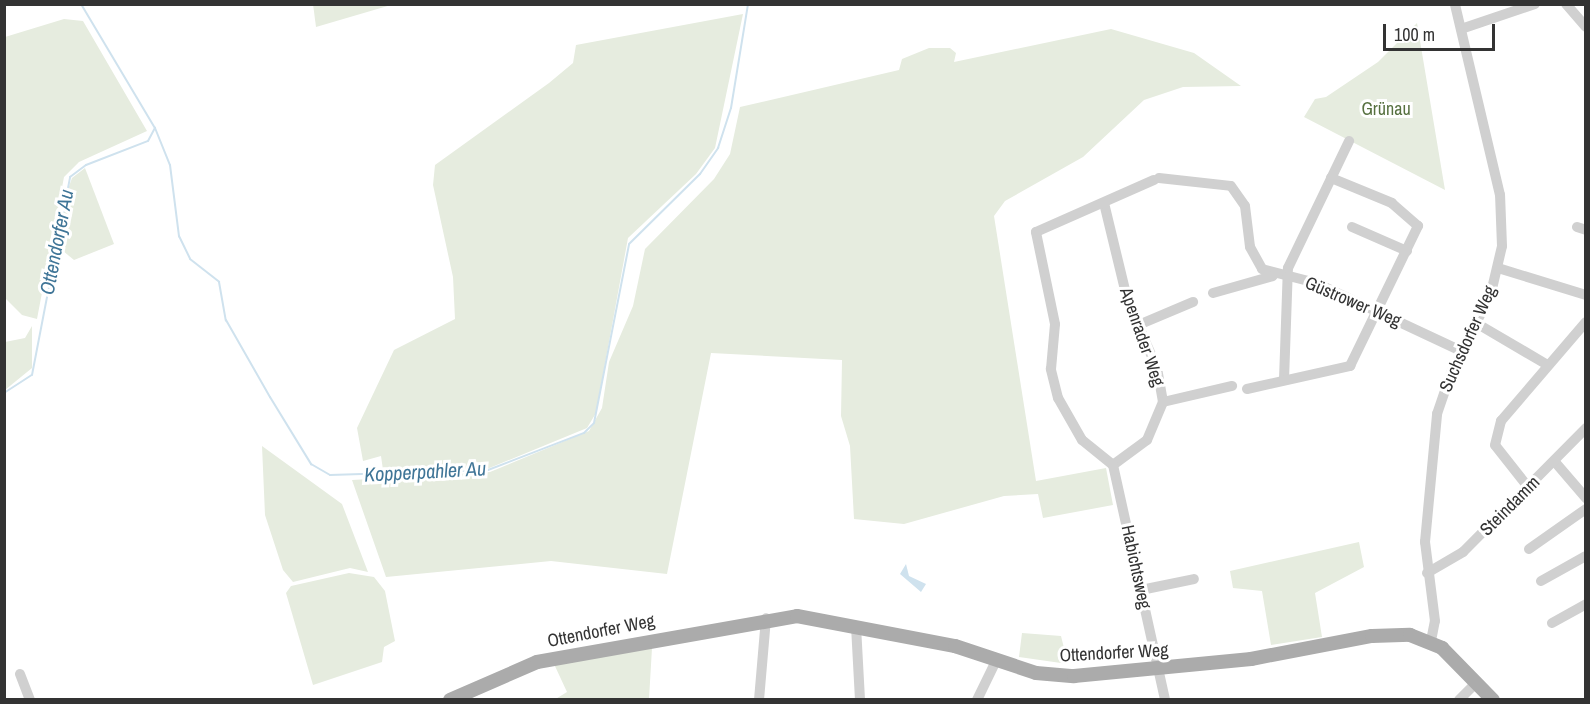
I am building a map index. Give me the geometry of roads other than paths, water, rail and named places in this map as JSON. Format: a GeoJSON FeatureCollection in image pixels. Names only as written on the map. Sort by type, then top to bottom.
{"type":"FeatureCollection","features":[{"type":"Feature","properties":{"kind":"main road","name":"Ottendorfer Weg"},"geometry":{"type":"LineString","coordinates":[[450,699],[537,662],[766,618],[797,616],[955,646],[995,663],[1074,676],[1158,669],[1389,634],[1431,641]]}},
{"type":"Feature","properties":{"kind":"main road"},"geometry":{"type":"LineString","coordinates":[[1431,641],[1493,699]]}},
{"type":"Feature","properties":{"kind":"street","name":"Suchsdorfer Weg"},"geometry":{"type":"LineString","coordinates":[[1431,641],[1435,621],[1427,573],[1437,414],[1461,351],[1476,323],[1498,268],[1503,214],[1455,4]]}},
{"type":"Feature","properties":{"kind":"street"},"geometry":{"type":"LineString","coordinates":[[1461,29],[1535,4]]}},
{"type":"Feature","properties":{"kind":"street"},"geometry":{"type":"LineString","coordinates":[[1566,4],[1586,27]]}},
{"type":"Feature","properties":{"kind":"street"},"geometry":{"type":"LineString","coordinates":[[1284,380],[1286,276],[1349,141]]}},
{"type":"Feature","properties":{"kind":"street"},"geometry":{"type":"LineString","coordinates":[[1247,388],[1350,366],[1407,251],[1417,220],[1376,195],[1331,178]]}},
{"type":"Feature","properties":{"kind":"street"},"geometry":{"type":"LineString","coordinates":[[1113,465],[1082,440],[1062,407],[1051,369],[1055,324],[1036,232],[1157,179],[1224,183],[1236,189],[1256,262],[1273,276]]}},
{"type":"Feature","properties":{"kind":"street","name":"Apenrader Weg"},"geometry":{"type":"LineString","coordinates":[[1104,203],[1136,326],[1157,368],[1163,402],[1148,440],[1113,465]]}},
{"type":"Feature","properties":{"kind":"street"},"geometry":{"type":"LineString","coordinates":[[1352,226],[1407,251]]}},
{"type":"Feature","properties":{"kind":"street"},"geometry":{"type":"LineString","coordinates":[[1498,268],[1586,295]]}},
{"type":"Feature","properties":{"kind":"street","name":"Güstrower Weg"},"geometry":{"type":"LineString","coordinates":[[1213,293],[1273,276],[1286,276],[1317,284],[1461,351]]}},
{"type":"Feature","properties":{"kind":"street"},"geometry":{"type":"LineString","coordinates":[[1136,326],[1193,302]]}},
{"type":"Feature","properties":{"kind":"street"},"geometry":{"type":"LineString","coordinates":[[1528,487],[1495,445],[1501,421],[1546,364],[1586,322]]}},
{"type":"Feature","properties":{"kind":"street"},"geometry":{"type":"LineString","coordinates":[[1476,323],[1546,364]]}},
{"type":"Feature","properties":{"kind":"street","name":"Apenrader Weg"},"geometry":{"type":"LineString","coordinates":[[1163,402],[1232,386]]}},
{"type":"Feature","properties":{"kind":"street","name":"Steindamm"},"geometry":{"type":"LineString","coordinates":[[1427,573],[1463,552],[1555,462],[1586,428]]}},
{"type":"Feature","properties":{"kind":"street"},"geometry":{"type":"LineString","coordinates":[[1555,462],[1584,491]]}},
{"type":"Feature","properties":{"kind":"street","name":"Habichtsweg"},"geometry":{"type":"LineString","coordinates":[[1113,465],[1165,699]]}},
{"type":"Feature","properties":{"kind":"street"},"geometry":{"type":"LineString","coordinates":[[1529,549],[1586,508]]}},
{"type":"Feature","properties":{"kind":"street"},"geometry":{"type":"LineString","coordinates":[[1541,581],[1586,556]]}},
{"type":"Feature","properties":{"kind":"street"},"geometry":{"type":"LineString","coordinates":[[1141,590],[1194,579]]}},
{"type":"Feature","properties":{"kind":"street"},"geometry":{"type":"LineString","coordinates":[[1552,623],[1586,604]]}},
{"type":"Feature","properties":{"kind":"street"},"geometry":{"type":"LineString","coordinates":[[759,699],[766,618]]}},
{"type":"Feature","properties":{"kind":"street"},"geometry":{"type":"LineString","coordinates":[[856,626],[860,699]]}},
{"type":"Feature","properties":{"kind":"street"},"geometry":{"type":"LineString","coordinates":[[977,699],[995,663]]}},
{"type":"Feature","properties":{"kind":"street"},"geometry":{"type":"LineString","coordinates":[[20,674],[30,699]]}},
{"type":"Feature","properties":{"kind":"street"},"geometry":{"type":"LineString","coordinates":[[1459,699],[1477,682]]}},
{"type":"Feature","properties":{"kind":"water"},"geometry":{"type":"Polygon","coordinates":[[[906,564],[909,576],[926,584],[921,592],[900,574],[906,564]]]}},
{"type":"Feature","properties":{"kind":"waterway","name":"Kopperpahler Au"},"geometry":{"type":"LineString","coordinates":[[81,4],[155,128],[170,165],[179,236],[190,259],[219,282],[226,320],[270,397],[311,464],[330,475],[488,470],[584,433],[594,423],[629,244],[700,174],[718,148],[731,108],[748,4]]}},
{"type":"Feature","properties":{"kind":"waterway","name":"Ottendorfer Au"},"geometry":{"type":"LineString","coordinates":[[4,393],[32,375],[70,177],[86,165],[148,141],[155,128]]}},
{"type":"Feature","properties":{"kind":"park label","name":"Grünau"},"geometry":{"type":"Point","coordinates":[1386,109]}}]}
